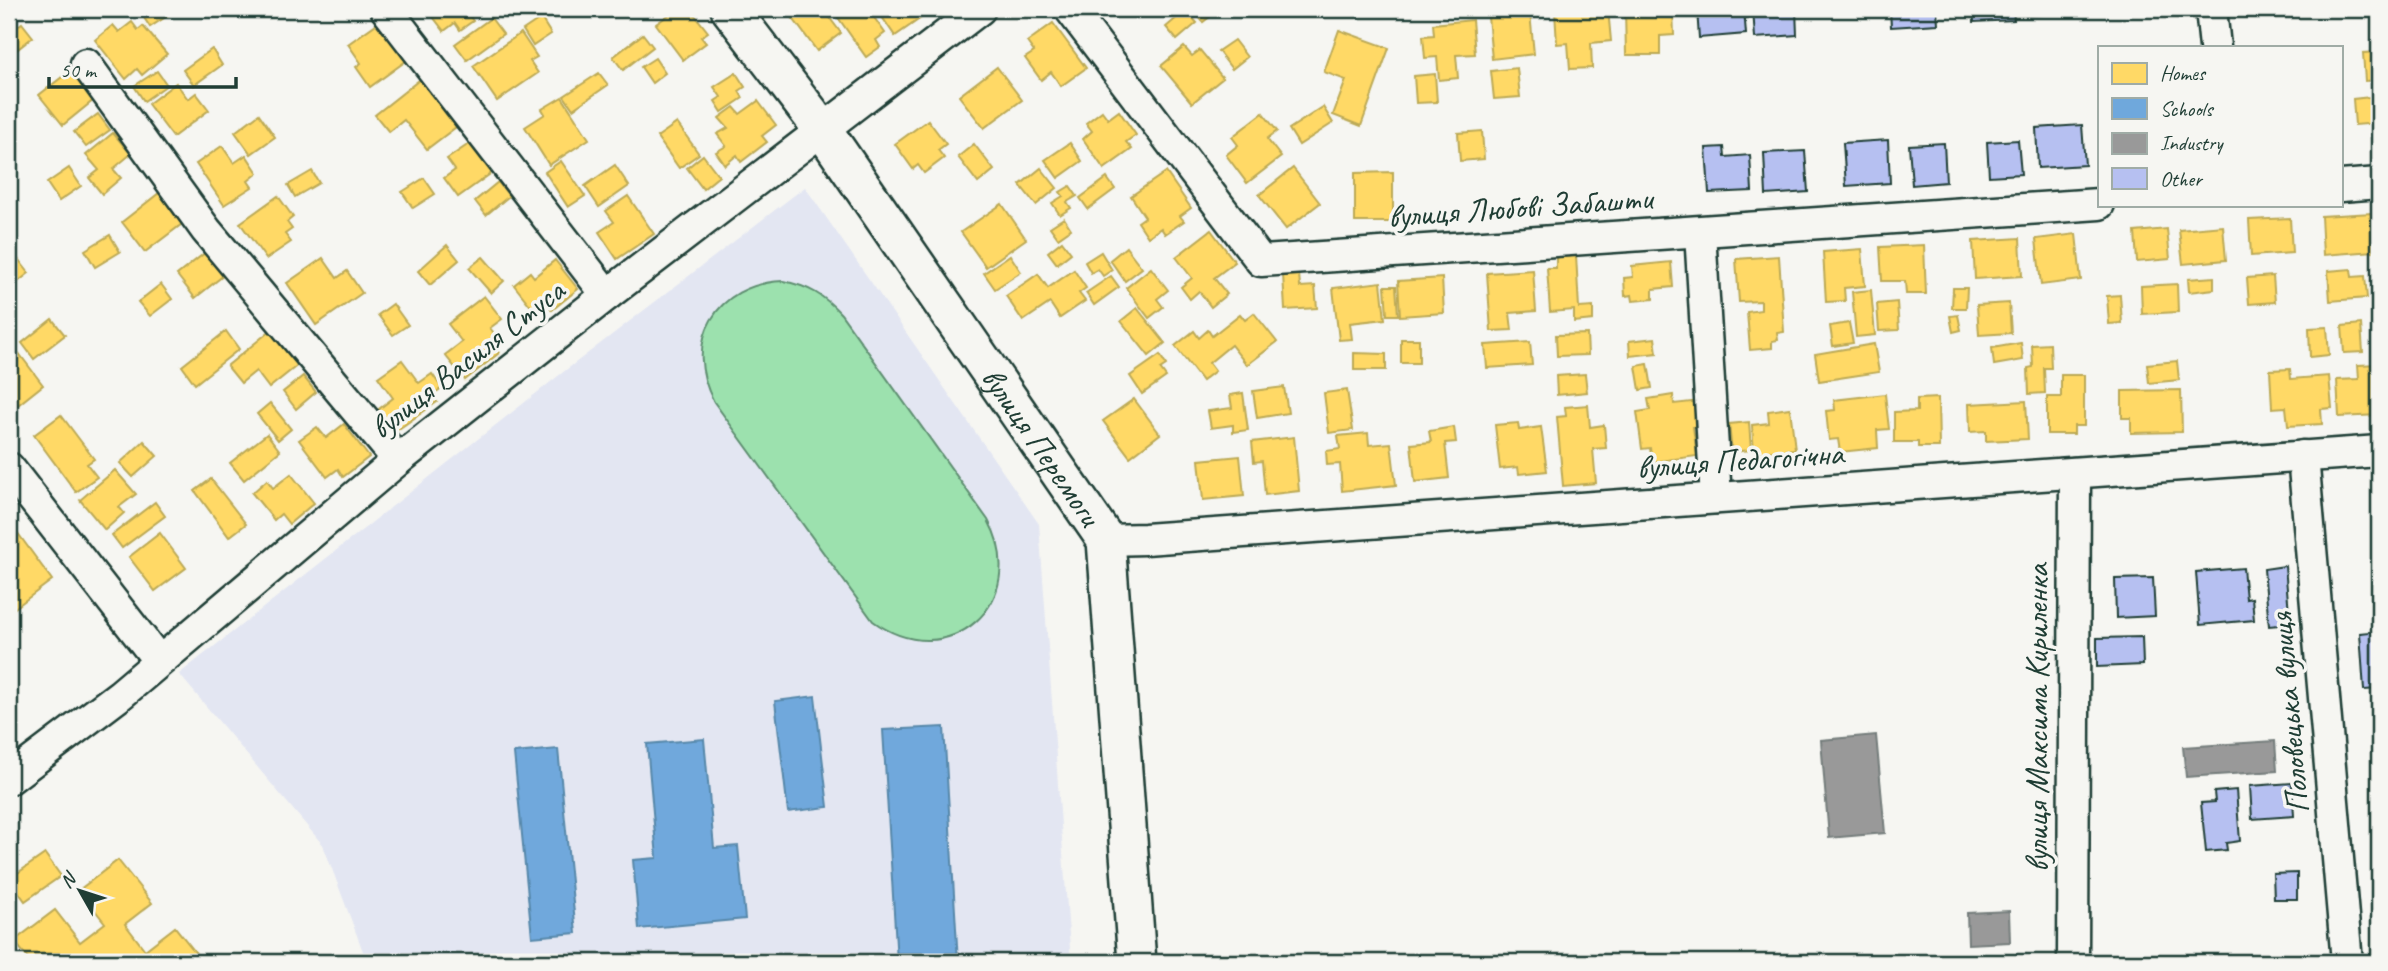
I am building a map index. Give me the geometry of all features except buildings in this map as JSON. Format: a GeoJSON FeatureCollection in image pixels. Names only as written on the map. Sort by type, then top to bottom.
{"type":"FeatureCollection","features":[{"type":"Feature","properties":{"kind":"street"},"geometry":{"type":"LineString","coordinates":[[386,9],[607,295]]}},
{"type":"Feature","properties":{"kind":"street","name":"вулиця Перемоги"},"geometry":{"type":"LineString","coordinates":[[730,9],[823,130],[1106,540],[1137,962]]}},
{"type":"Feature","properties":{"kind":"street","name":"вулиця Василя Стуса"},"geometry":{"type":"LineString","coordinates":[[9,779],[120,695],[398,460],[607,295],[980,9]]}},
{"type":"Feature","properties":{"kind":"street","name":"вулиця Любові Забашти"},"geometry":{"type":"LineString","coordinates":[[1070,9],[1261,261],[2098,204]]}},
{"type":"Feature","properties":{"kind":"street"},"geometry":{"type":"LineString","coordinates":[[2211,9],[2215,46]]}},
{"type":"Feature","properties":{"kind":"street"},"geometry":{"type":"LineString","coordinates":[[86,64],[206,230],[398,460]]}},
{"type":"Feature","properties":{"kind":"street"},"geometry":{"type":"LineString","coordinates":[[2342,186],[2379,183]]}},
{"type":"Feature","properties":{"kind":"street"},"geometry":{"type":"LineString","coordinates":[[1700,232],[1716,499]]}},
{"type":"Feature","properties":{"kind":"street","name":"вулиця Педагогічна"},"geometry":{"type":"LineString","coordinates":[[1106,540],[2379,451]]}},
{"type":"Feature","properties":{"kind":"street","name":"Половецька вулиця"},"geometry":{"type":"LineString","coordinates":[[2303,456],[2347,962]]}},
{"type":"Feature","properties":{"kind":"street"},"geometry":{"type":"LineString","coordinates":[[9,468],[159,661]]}},
{"type":"Feature","properties":{"kind":"street","name":"вулиця Максима Кириленка"},"geometry":{"type":"LineString","coordinates":[[2073,962],[2075,473]]}},
{"type":"Feature","properties":{"kind":"shaded area"},"geometry":{"type":"Polygon","coordinates":[[[805,187],[1039,524],[1071,962],[367,962],[323,845],[179,674],[562,373],[805,187]]]}},
{"type":"Feature","properties":{"kind":"green space"},"geometry":{"type":"Polygon","coordinates":[[[783,281],[815,292],[841,314],[988,520],[999,550],[1000,578],[991,602],[976,622],[954,635],[929,640],[901,636],[873,621],[714,402],[705,380],[702,358],[704,338],[711,320],[723,305],[739,293],[759,285],[783,281]]]}}]}
